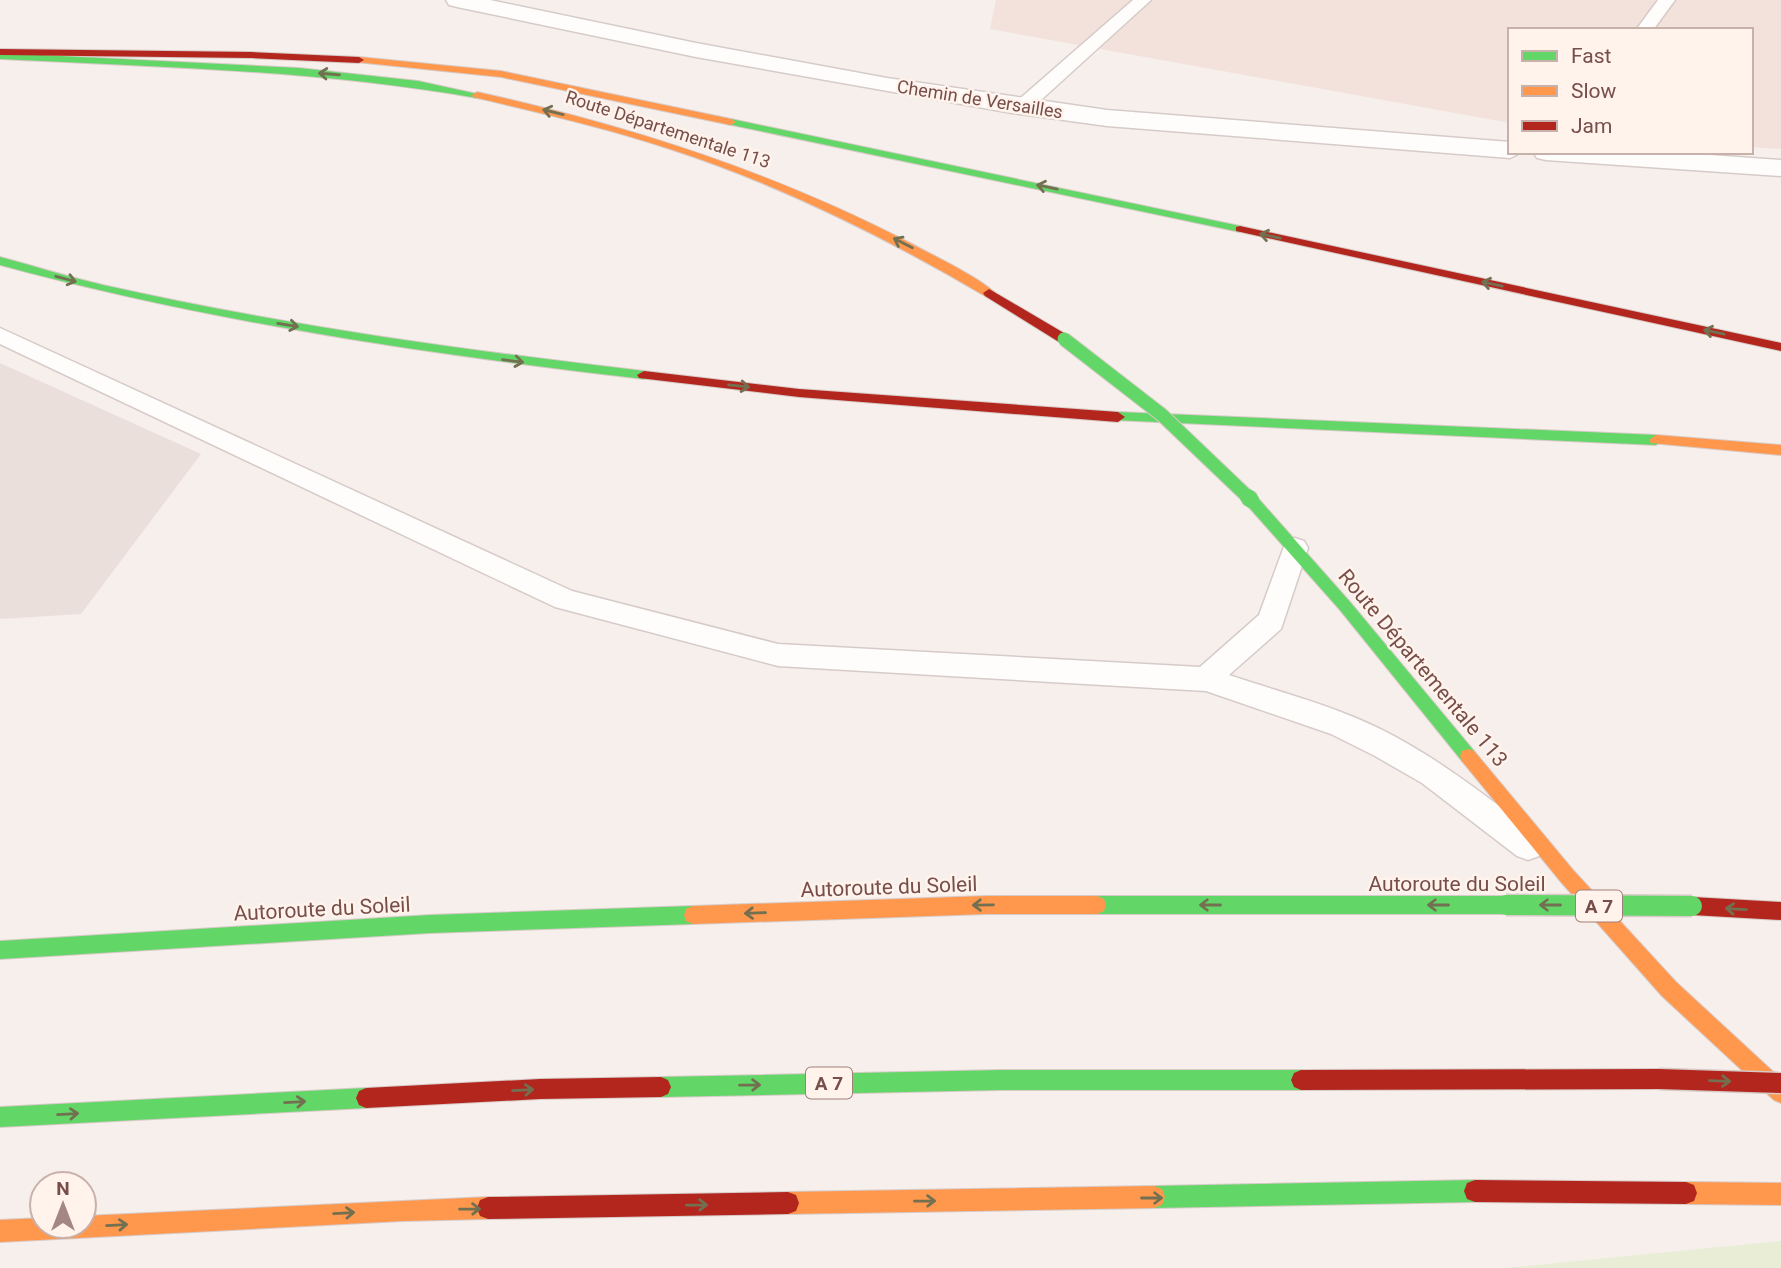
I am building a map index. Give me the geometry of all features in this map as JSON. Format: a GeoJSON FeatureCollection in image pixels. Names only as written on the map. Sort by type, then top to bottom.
{"type":"FeatureCollection","features":[{"type":"Feature","properties":{"kind":"main road","name":"Route Départementale 113"},"geometry":{"type":"LineString","coordinates":[[0,54],[329,74],[446,89],[556,112],[649,139],[780,186],[836,209],[928,256],[1064,338],[1107,368],[1178,427],[1251,500],[1345,606],[1567,876],[1669,989],[1781,1094]]}},
{"type":"Feature","properties":{"kind":"main road"},"geometry":{"type":"LineString","coordinates":[[0,54],[318,57],[419,62],[502,74],[1036,185],[1781,347]]}},
{"type":"Feature","properties":{"kind":"main road","name":"Route Départementale 113"},"geometry":{"type":"LineString","coordinates":[[813,219],[1004,303]]}},
{"type":"Feature","properties":{"kind":"main road"},"geometry":{"type":"LineString","coordinates":[[0,261],[112,291],[289,325],[485,357],[785,391],[1097,416],[1594,436],[1781,450]]}},
{"type":"Feature","properties":{"kind":"main road","name":"Autoroute du Soleil"},"geometry":{"type":"LineString","coordinates":[[0,950],[430,924],[986,905],[1692,906],[1781,911]]}},
{"type":"Feature","properties":{"kind":"main road","name":"A 7"},"geometry":{"type":"LineString","coordinates":[[0,1117],[540,1089],[1001,1080],[1659,1079],[1781,1083]]}},
{"type":"Feature","properties":{"kind":"main road"},"geometry":{"type":"LineString","coordinates":[[0,1231],[415,1210],[1470,1191],[1781,1194]]}},
{"type":"Feature","properties":{"kind":"street","name":"Chemin de Versailles"},"geometry":{"type":"LineString","coordinates":[[457,0],[485,3],[859,80],[1107,118],[1508,150]]}},
{"type":"Feature","properties":{"kind":"street"},"geometry":{"type":"LineString","coordinates":[[1586,154],[1781,168]]}},
{"type":"Feature","properties":{"kind":"lane"},"geometry":{"type":"LineString","coordinates":[[1023,106],[1143,0]]}},
{"type":"Feature","properties":{"kind":"lane"},"geometry":{"type":"LineString","coordinates":[[1646,28],[1667,0]]}},
{"type":"Feature","properties":{"kind":"lane"},"geometry":{"type":"LineString","coordinates":[[0,335],[565,600],[778,655],[1206,679],[1341,725],[1433,774],[1567,876]]}},
{"type":"Feature","properties":{"kind":"lane"},"geometry":{"type":"LineString","coordinates":[[1206,679],[1271,621],[1294,548]]}},
{"type":"Feature","properties":{"kind":"shaded area"},"geometry":{"type":"Polygon","coordinates":[[[996,0],[1781,0],[1781,149],[1753,147],[1753,28],[1508,28],[1508,123],[990,29],[996,0]]]}},
{"type":"Feature","properties":{"kind":"shaded area"},"geometry":{"type":"Polygon","coordinates":[[[0,363],[201,454],[81,614],[0,619],[0,363]]]}},
{"type":"Feature","properties":{"kind":"green space"},"geometry":{"type":"Polygon","coordinates":[[[1781,1241],[1781,1268],[1506,1268],[1781,1241]]]}},
{"type":"Feature","properties":{"kind":"traffic: fast"},"geometry":{"type":"LineString","coordinates":[[0,56],[299,71],[477,95]]}},
{"type":"Feature","properties":{"kind":"traffic: fast"},"geometry":{"type":"LineString","coordinates":[[731,122],[1240,229]]}},
{"type":"Feature","properties":{"kind":"traffic: fast"},"geometry":{"type":"LineString","coordinates":[[0,261],[99,288],[245,318],[444,350],[644,375]]}},
{"type":"Feature","properties":{"kind":"traffic: fast"},"geometry":{"type":"LineString","coordinates":[[1064,339],[1162,415],[1251,500]]}},
{"type":"Feature","properties":{"kind":"traffic: fast"},"geometry":{"type":"LineString","coordinates":[[1118,417],[1656,440]]}},
{"type":"Feature","properties":{"kind":"traffic: fast"},"geometry":{"type":"LineString","coordinates":[[1251,500],[1345,606],[1468,756]]}},
{"type":"Feature","properties":{"kind":"traffic: fast"},"geometry":{"type":"LineString","coordinates":[[1097,905],[1506,905]]}},
{"type":"Feature","properties":{"kind":"traffic: fast"},"geometry":{"type":"LineString","coordinates":[[1506,905],[1692,906]]}},
{"type":"Feature","properties":{"kind":"traffic: fast"},"geometry":{"type":"LineString","coordinates":[[0,950],[430,924],[693,915]]}},
{"type":"Feature","properties":{"kind":"traffic: fast"},"geometry":{"type":"LineString","coordinates":[[661,1087],[1001,1080],[1301,1080]]}},
{"type":"Feature","properties":{"kind":"traffic: fast"},"geometry":{"type":"LineString","coordinates":[[0,1117],[366,1098]]}},
{"type":"Feature","properties":{"kind":"traffic: fast"},"geometry":{"type":"LineString","coordinates":[[1154,1197],[1475,1191]]}},
{"type":"Feature","properties":{"kind":"traffic: slow"},"geometry":{"type":"LineString","coordinates":[[359,60],[501,74],[731,122]]}},
{"type":"Feature","properties":{"kind":"traffic: slow"},"geometry":{"type":"LineString","coordinates":[[477,95],[612,128],[742,171],[867,226],[989,293]]}},
{"type":"Feature","properties":{"kind":"traffic: slow"},"geometry":{"type":"LineString","coordinates":[[1656,440],[1781,450]]}},
{"type":"Feature","properties":{"kind":"traffic: slow"},"geometry":{"type":"LineString","coordinates":[[1468,756],[1567,876],[1669,989],[1781,1093]]}},
{"type":"Feature","properties":{"kind":"traffic: slow"},"geometry":{"type":"LineString","coordinates":[[693,915],[986,905],[1097,905]]}},
{"type":"Feature","properties":{"kind":"traffic: slow"},"geometry":{"type":"LineString","coordinates":[[1686,1193],[1781,1194]]}},
{"type":"Feature","properties":{"kind":"traffic: slow"},"geometry":{"type":"LineString","coordinates":[[788,1203],[1154,1197]]}},
{"type":"Feature","properties":{"kind":"traffic: slow"},"geometry":{"type":"LineString","coordinates":[[0,1231],[488,1208]]}},
{"type":"Feature","properties":{"kind":"traffic: jam"},"geometry":{"type":"LineString","coordinates":[[0,52],[251,55],[359,60]]}},
{"type":"Feature","properties":{"kind":"traffic: jam"},"geometry":{"type":"LineString","coordinates":[[1240,229],[1781,347]]}},
{"type":"Feature","properties":{"kind":"traffic: jam"},"geometry":{"type":"LineString","coordinates":[[989,293],[1064,339]]}},
{"type":"Feature","properties":{"kind":"traffic: jam"},"geometry":{"type":"LineString","coordinates":[[644,375],[799,393],[1118,417]]}},
{"type":"Feature","properties":{"kind":"traffic: jam"},"geometry":{"type":"LineString","coordinates":[[1692,906],[1781,911]]}},
{"type":"Feature","properties":{"kind":"traffic: jam"},"geometry":{"type":"LineString","coordinates":[[1301,1080],[1659,1079]]}},
{"type":"Feature","properties":{"kind":"traffic: jam"},"geometry":{"type":"LineString","coordinates":[[1659,1079],[1781,1083]]}},
{"type":"Feature","properties":{"kind":"traffic: jam"},"geometry":{"type":"LineString","coordinates":[[366,1098],[540,1089],[661,1087]]}},
{"type":"Feature","properties":{"kind":"traffic: jam"},"geometry":{"type":"LineString","coordinates":[[1475,1191],[1686,1193]]}},
{"type":"Feature","properties":{"kind":"traffic: jam"},"geometry":{"type":"LineString","coordinates":[[488,1208],[788,1203]]}}]}
